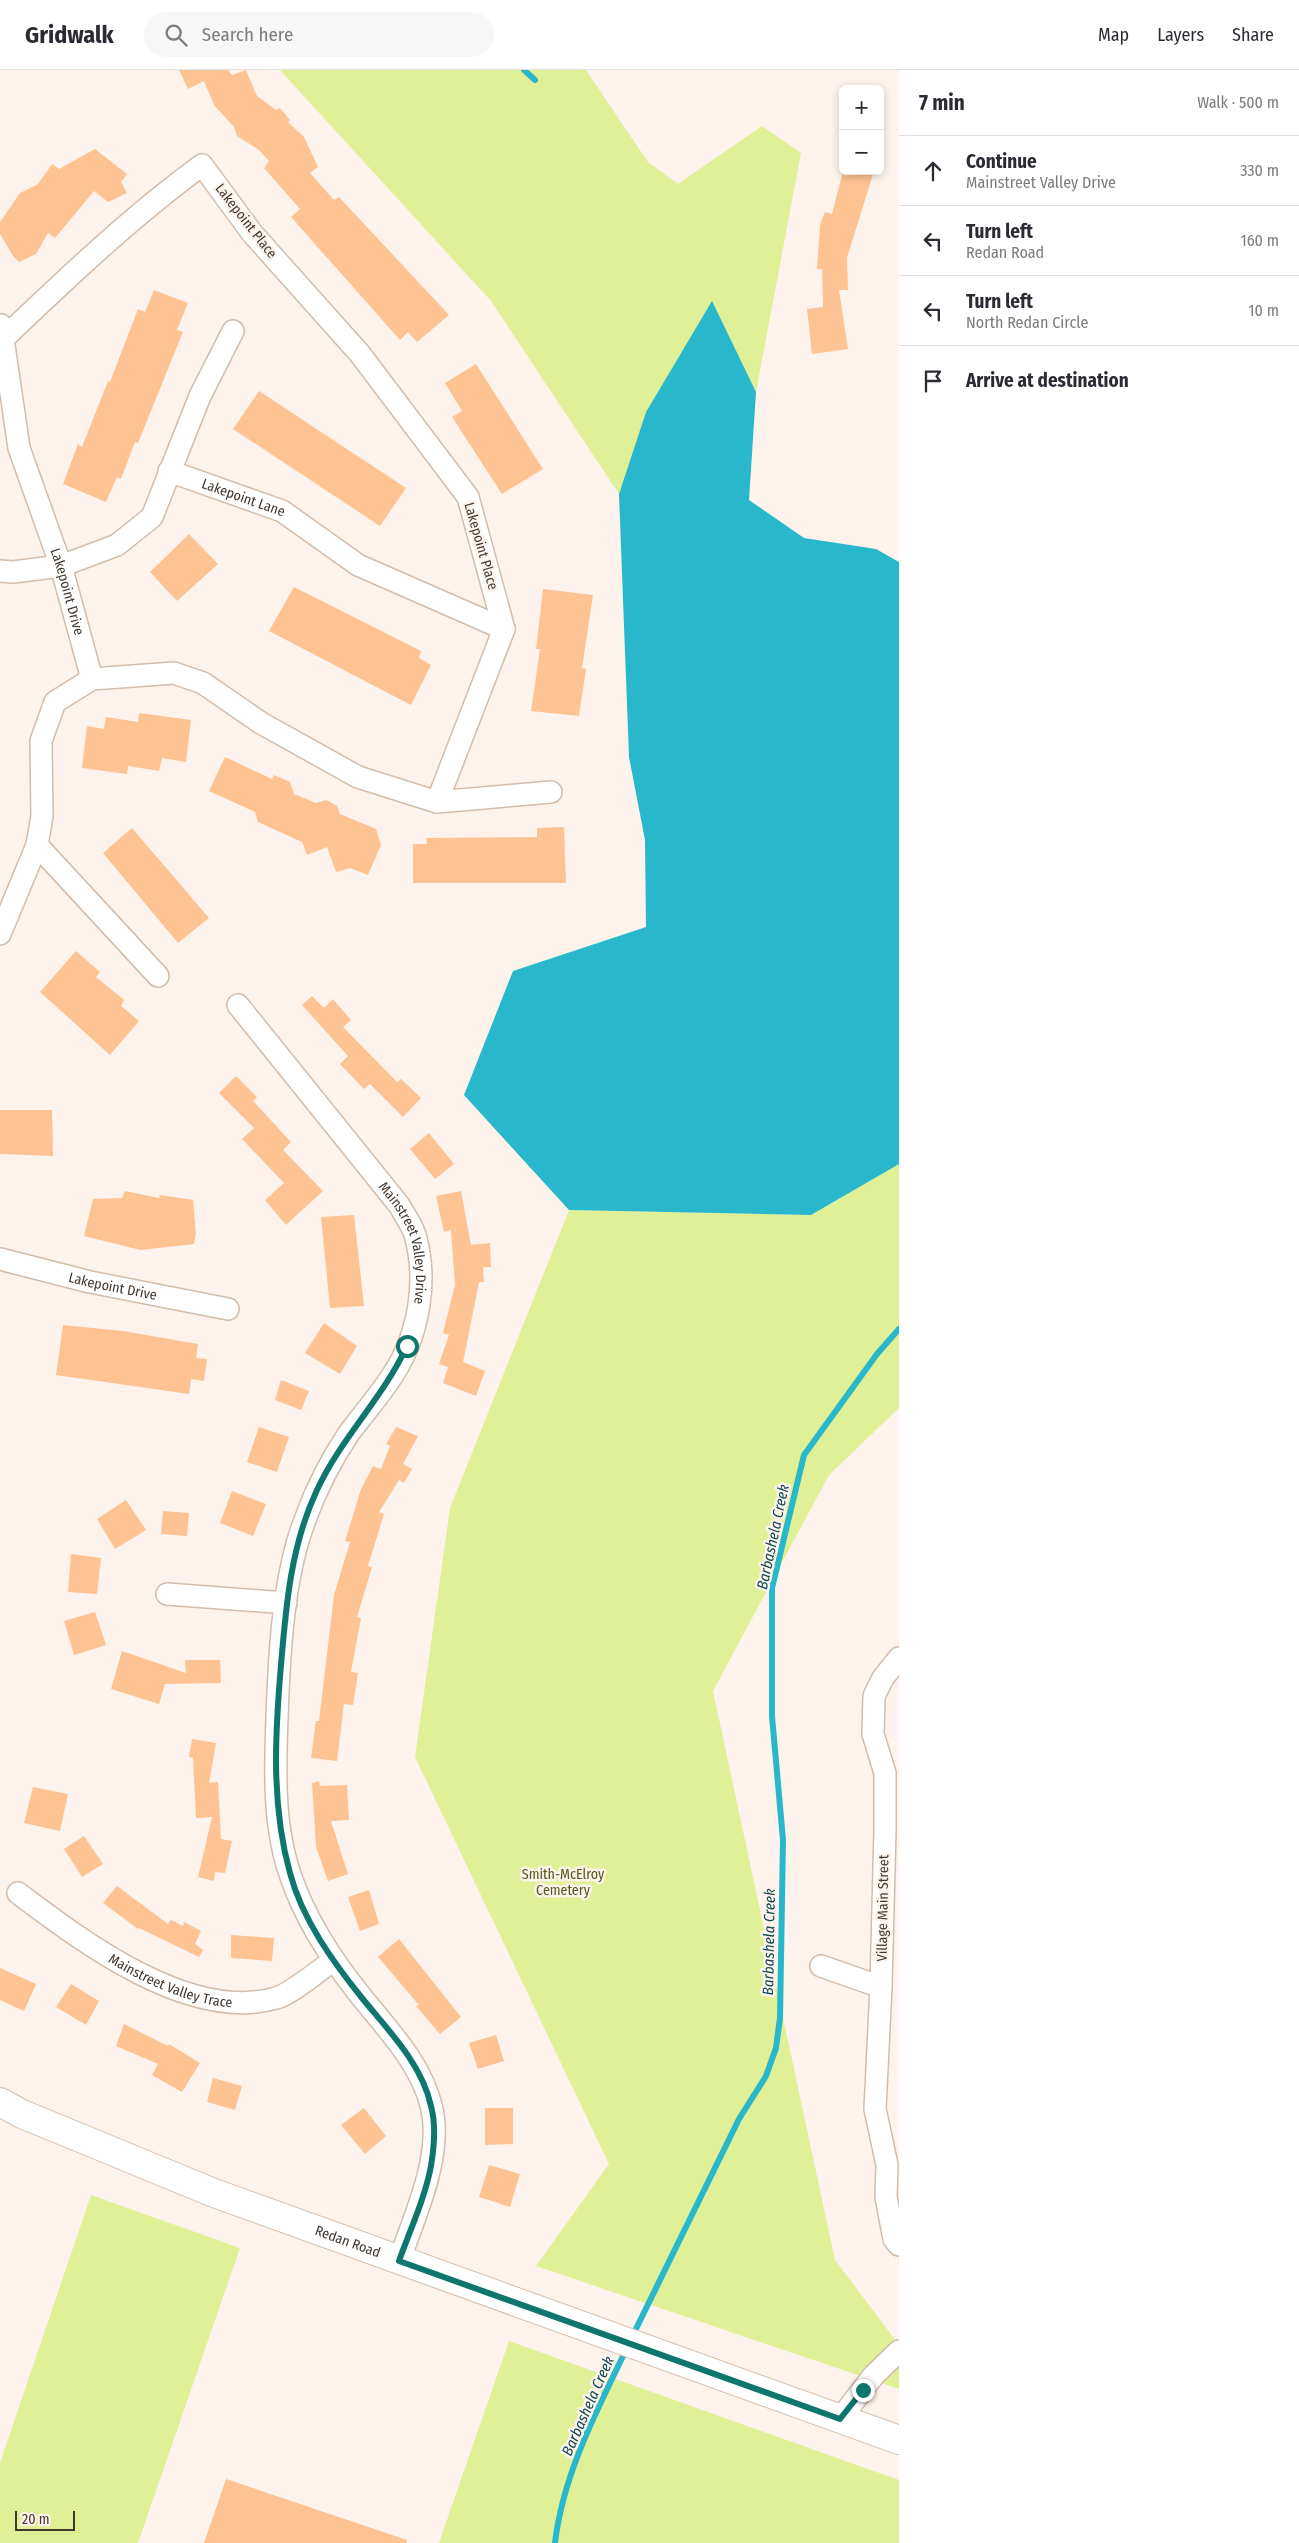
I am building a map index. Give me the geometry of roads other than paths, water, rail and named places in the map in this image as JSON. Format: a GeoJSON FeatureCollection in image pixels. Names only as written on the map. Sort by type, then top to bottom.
{"type":"FeatureCollection","features":[{"type":"Feature","properties":{"kind":"main road","name":"Redan Road"},"geometry":{"type":"LineString","coordinates":[[0,2102],[22,2114],[214,2193],[399,2261],[579,2323],[899,2440]]}},
{"type":"Feature","properties":{"kind":"street","name":"Lakepoint Place"},"geometry":{"type":"LineString","coordinates":[[2,330],[169,189],[202,165],[252,233],[360,354],[468,497],[504,629]]}},
{"type":"Feature","properties":{"kind":"street","name":"Lakepoint Drive"},"geometry":{"type":"LineString","coordinates":[[2,330],[19,448],[61,566],[92,679]]}},
{"type":"Feature","properties":{"kind":"street"},"geometry":{"type":"LineString","coordinates":[[0,571],[13,572],[61,566],[117,545],[152,517],[200,396],[233,331]]}},
{"type":"Feature","properties":{"kind":"street","name":"Lakepoint Lane"},"geometry":{"type":"LineString","coordinates":[[169,471],[282,511],[358,565],[504,629]]}},
{"type":"Feature","properties":{"kind":"street"},"geometry":{"type":"LineString","coordinates":[[437,802],[504,629]]}},
{"type":"Feature","properties":{"kind":"street"},"geometry":{"type":"LineString","coordinates":[[0,934],[37,845],[42,816],[41,741],[55,702],[92,679],[174,673],[203,683],[261,723],[358,777],[437,802],[551,792]]}},
{"type":"Feature","properties":{"kind":"street"},"geometry":{"type":"LineString","coordinates":[[37,845],[158,976]]}},
{"type":"Feature","properties":{"kind":"street","name":"Mainstreet Valley Drive"},"geometry":{"type":"LineString","coordinates":[[238,1005],[399,1205],[415,1234],[422,1276],[418,1311],[407,1346],[396,1371],[349,1433],[316,1490],[301,1531],[286,1603],[277,1715],[276,1776],[280,1830],[290,1875],[306,1914],[334,1961],[401,2046],[418,2074],[432,2106],[431,2167],[399,2261]]}},
{"type":"Feature","properties":{"kind":"street","name":"Lakepoint Drive"},"geometry":{"type":"LineString","coordinates":[[0,1259],[90,1282],[228,1308]]}},
{"type":"Feature","properties":{"kind":"street"},"geometry":{"type":"LineString","coordinates":[[167,1594],[286,1603]]}},
{"type":"Feature","properties":{"kind":"street","name":"Village Main Street"},"geometry":{"type":"LineString","coordinates":[[899,1658],[883,1678],[874,1696],[873,1734],[885,1773],[881,1987],[875,2109],[893,2171],[886,2197],[894,2239],[899,2245]]}},
{"type":"Feature","properties":{"kind":"street","name":"Mainstreet Valley Trace"},"geometry":{"type":"LineString","coordinates":[[18,1893],[73,1935],[122,1964],[203,1998],[238,2004],[278,1998],[334,1961]]}},
{"type":"Feature","properties":{"kind":"street"},"geometry":{"type":"LineString","coordinates":[[821,1966],[881,1987]]}},
{"type":"Feature","properties":{"kind":"street"},"geometry":{"type":"LineString","coordinates":[[840,2419],[874,2376],[899,2351]]}},
{"type":"Feature","properties":{"kind":"water"},"geometry":{"type":"Polygon","coordinates":[[[712,301],[756,392],[749,500],[804,538],[876,549],[899,562],[899,1164],[811,1215],[569,1210],[464,1095],[513,971],[646,927],[645,840],[629,757],[619,494],[646,412],[712,301]]]}},
{"type":"Feature","properties":{"kind":"waterway"},"geometry":{"type":"LineString","coordinates":[[524,70],[535,80]]}},
{"type":"Feature","properties":{"kind":"waterway","name":"Barbashela Creek"},"geometry":{"type":"LineString","coordinates":[[632,2337],[739,2119],[766,2076],[776,2048],[780,2018],[783,1840],[772,1716],[772,1588],[804,1455],[877,1354],[899,1329]]}},
{"type":"Feature","properties":{"kind":"waterway","name":"Barbashela Creek"},"geometry":{"type":"LineString","coordinates":[[555,2543],[559,2517],[573,2467],[593,2419],[627,2348]]}},
{"type":"Feature","properties":{"kind":"park label","name":"Smith-McElroy Cemetery"},"geometry":{"type":"Point","coordinates":[563,1882]}}]}
